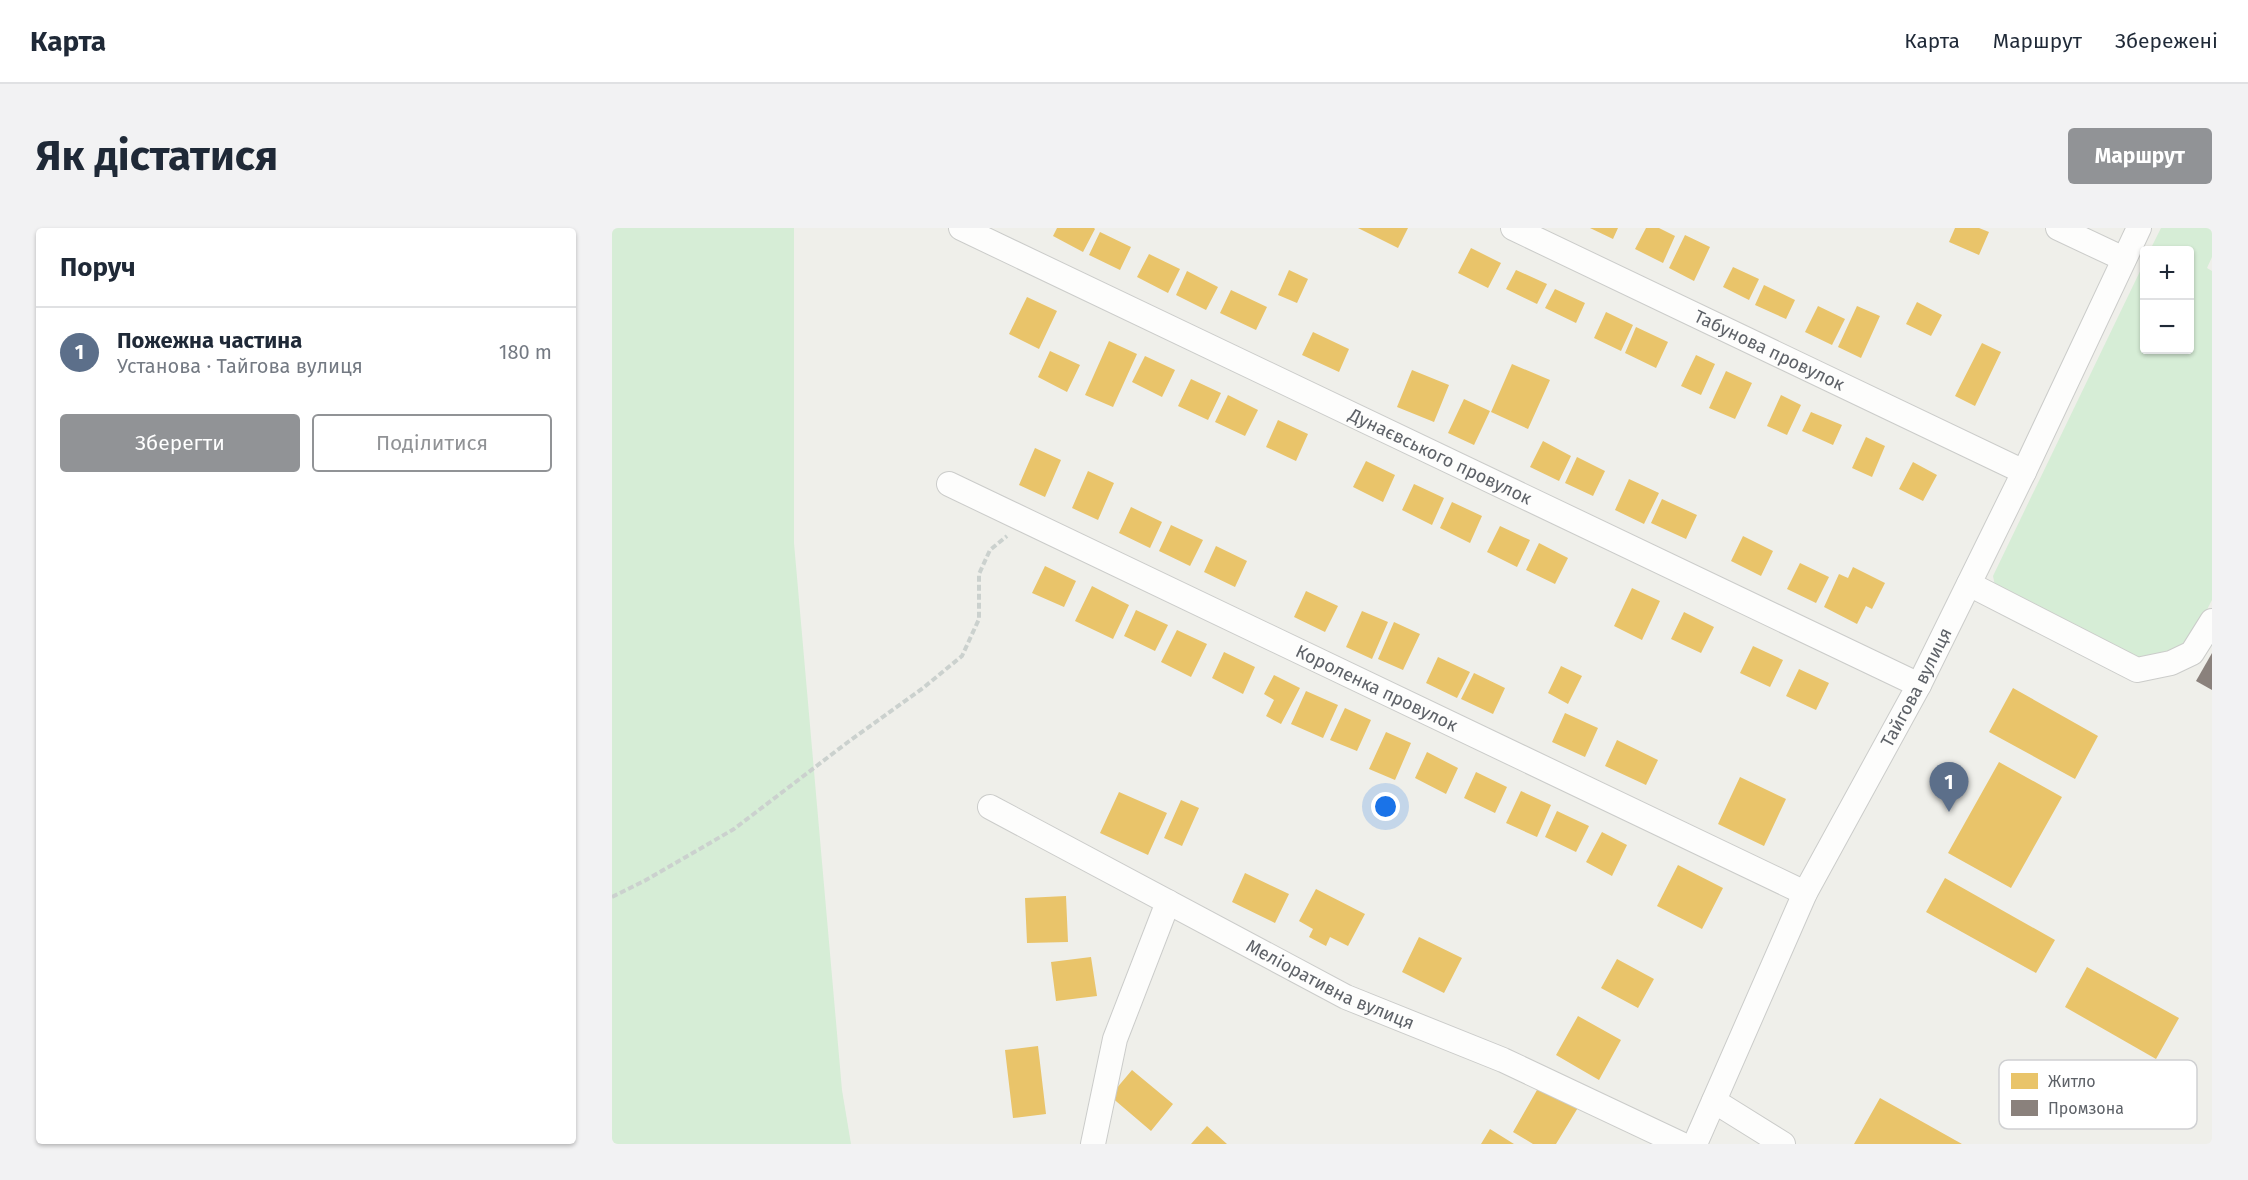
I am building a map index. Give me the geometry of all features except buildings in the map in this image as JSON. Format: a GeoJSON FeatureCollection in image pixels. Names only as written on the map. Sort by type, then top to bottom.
{"type":"FeatureCollection","features":[{"type":"Feature","properties":{"kind":"street","name":"Дунаєвського провулок"},"geometry":{"type":"LineString","coordinates":[[961,228],[1919,685]]}},
{"type":"Feature","properties":{"kind":"street","name":"Табунова провулок"},"geometry":{"type":"LineString","coordinates":[[1513,228],[2024,472]]}},
{"type":"Feature","properties":{"kind":"street"},"geometry":{"type":"LineString","coordinates":[[2058,228],[2124,259]]}},
{"type":"Feature","properties":{"kind":"street","name":"Тайгова вулиця"},"geometry":{"type":"LineString","coordinates":[[1695,1144],[1805,893],[1919,685],[2024,472],[2139,228]]}},
{"type":"Feature","properties":{"kind":"street","name":"Короленка провулок"},"geometry":{"type":"LineString","coordinates":[[949,484],[1805,893]]}},
{"type":"Feature","properties":{"kind":"street"},"geometry":{"type":"LineString","coordinates":[[1969,584],[2137,670],[2171,663],[2192,653],[2212,621]]}},
{"type":"Feature","properties":{"kind":"street","name":"Меліоративна вулиця"},"geometry":{"type":"LineString","coordinates":[[990,807],[1346,997],[1503,1060],[1681,1144]]}},
{"type":"Feature","properties":{"kind":"street"},"geometry":{"type":"LineString","coordinates":[[1092,1144],[1115,1039],[1168,902]]}},
{"type":"Feature","properties":{"kind":"street"},"geometry":{"type":"LineString","coordinates":[[1714,1101],[1783,1144]]}},
{"type":"Feature","properties":{"kind":"path"},"geometry":{"type":"LineString","coordinates":[[612,897],[734,829],[923,688],[962,656],[980,619],[979,574],[990,550],[1007,536],[1039,527]]}},
{"type":"Feature","properties":{"kind":"green space"},"geometry":{"type":"Polygon","coordinates":[[[612,228],[794,228],[794,543],[842,1090],[851,1144],[612,1144],[612,228]]]}},
{"type":"Feature","properties":{"kind":"green space"},"geometry":{"type":"Polygon","coordinates":[[[2161,228],[2212,228],[2212,257],[2207,268],[2212,271],[2212,600],[2198,626],[2184,643],[2164,654],[2135,658],[1995,586],[1993,576],[2140,271],[2140,354],[2194,354],[2194,246],[2152,246],[2161,228]]]}},
{"type":"Feature","properties":{"kind":"place","name":"Пожежна частина"},"geometry":{"type":"Point","coordinates":[1949,812]}}]}
